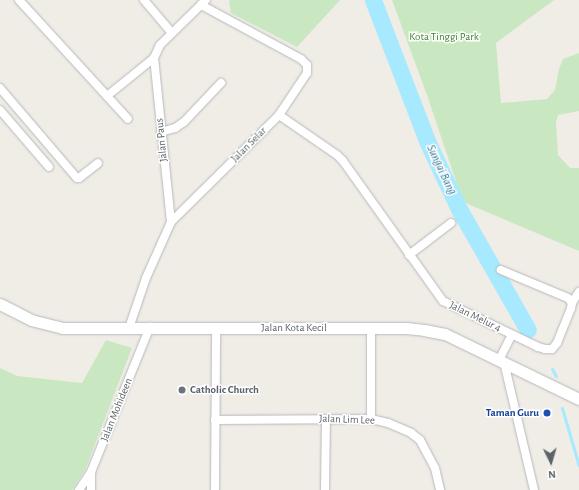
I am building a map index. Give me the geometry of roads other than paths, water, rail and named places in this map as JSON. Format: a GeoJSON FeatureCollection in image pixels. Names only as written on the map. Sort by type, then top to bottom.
{"type":"FeatureCollection","features":[{"type":"Feature","properties":{"kind":"street"},"geometry":{"type":"LineString","coordinates":[[19,0],[128,119]]}},
{"type":"Feature","properties":{"kind":"street"},"geometry":{"type":"LineString","coordinates":[[144,0],[172,33]]}},
{"type":"Feature","properties":{"kind":"street"},"geometry":{"type":"LineString","coordinates":[[107,96],[154,58],[158,48],[203,3]]}},
{"type":"Feature","properties":{"kind":"street","name":"Jalan Selar"},"geometry":{"type":"LineString","coordinates":[[129,328],[146,278],[171,222],[279,115],[307,73],[304,62],[203,3]]}},
{"type":"Feature","properties":{"kind":"street","name":"Jalan Paus"},"geometry":{"type":"LineString","coordinates":[[154,58],[171,222]]}},
{"type":"Feature","properties":{"kind":"street"},"geometry":{"type":"LineString","coordinates":[[161,132],[175,128],[184,122],[221,83]]}},
{"type":"Feature","properties":{"kind":"street"},"geometry":{"type":"LineString","coordinates":[[0,88],[76,178],[79,178],[98,163]]}},
{"type":"Feature","properties":{"kind":"street"},"geometry":{"type":"LineString","coordinates":[[0,110],[49,167]]}},
{"type":"Feature","properties":{"kind":"street","name":"Jalan Melur 4"},"geometry":{"type":"LineString","coordinates":[[279,115],[337,155],[443,301],[512,335],[545,349],[552,348],[557,343],[572,303]]}},
{"type":"Feature","properties":{"kind":"street"},"geometry":{"type":"LineString","coordinates":[[409,255],[451,223]]}},
{"type":"Feature","properties":{"kind":"street"},"geometry":{"type":"LineString","coordinates":[[501,270],[568,298],[572,303],[579,292]]}},
{"type":"Feature","properties":{"kind":"street","name":"Jalan Kota Kecil"},"geometry":{"type":"LineString","coordinates":[[0,304],[31,320],[45,325],[79,329],[150,327],[406,328],[445,334],[579,399]]}},
{"type":"Feature","properties":{"kind":"street","name":"Jalan Mohideen"},"geometry":{"type":"LineString","coordinates":[[79,490],[91,472],[150,327]]}},
{"type":"Feature","properties":{"kind":"street"},"geometry":{"type":"LineString","coordinates":[[215,490],[216,328]]}},
{"type":"Feature","properties":{"kind":"street"},"geometry":{"type":"LineString","coordinates":[[371,328],[371,419]]}},
{"type":"Feature","properties":{"kind":"street"},"geometry":{"type":"LineString","coordinates":[[512,335],[501,361],[534,490]]}},
{"type":"Feature","properties":{"kind":"street"},"geometry":{"type":"LineString","coordinates":[[325,490],[326,419]]}},
{"type":"Feature","properties":{"kind":"street","name":"Jalan Lim Lee"},"geometry":{"type":"LineString","coordinates":[[215,420],[371,419],[399,427],[411,433],[420,440],[435,468],[440,490]]}},
{"type":"Feature","properties":{"kind":"street"},"geometry":{"type":"LineString","coordinates":[[91,472],[91,490]]}},
{"type":"Feature","properties":{"kind":"waterway","name":"Sungai Bang"},"geometry":{"type":"LineString","coordinates":[[373,0],[427,141],[459,209],[528,330]]}},
{"type":"Feature","properties":{"kind":"waterway","name":"Sungai Bang"},"geometry":{"type":"LineString","coordinates":[[552,369],[556,376]]}},
{"type":"Feature","properties":{"kind":"waterway","name":"Sungai Bang"},"geometry":{"type":"LineString","coordinates":[[562,408],[579,466]]}},
{"type":"Feature","properties":{"kind":"place","name":"Catholic Church"},"geometry":{"type":"Point","coordinates":[182,390]}},
{"type":"Feature","properties":{"kind":"place","name":"Taman Guru"},"geometry":{"type":"Point","coordinates":[547,413]}},
{"type":"Feature","properties":{"kind":"park label","name":"Kota Tinggi Park"},"geometry":{"type":"Point","coordinates":[444,37]}}]}
